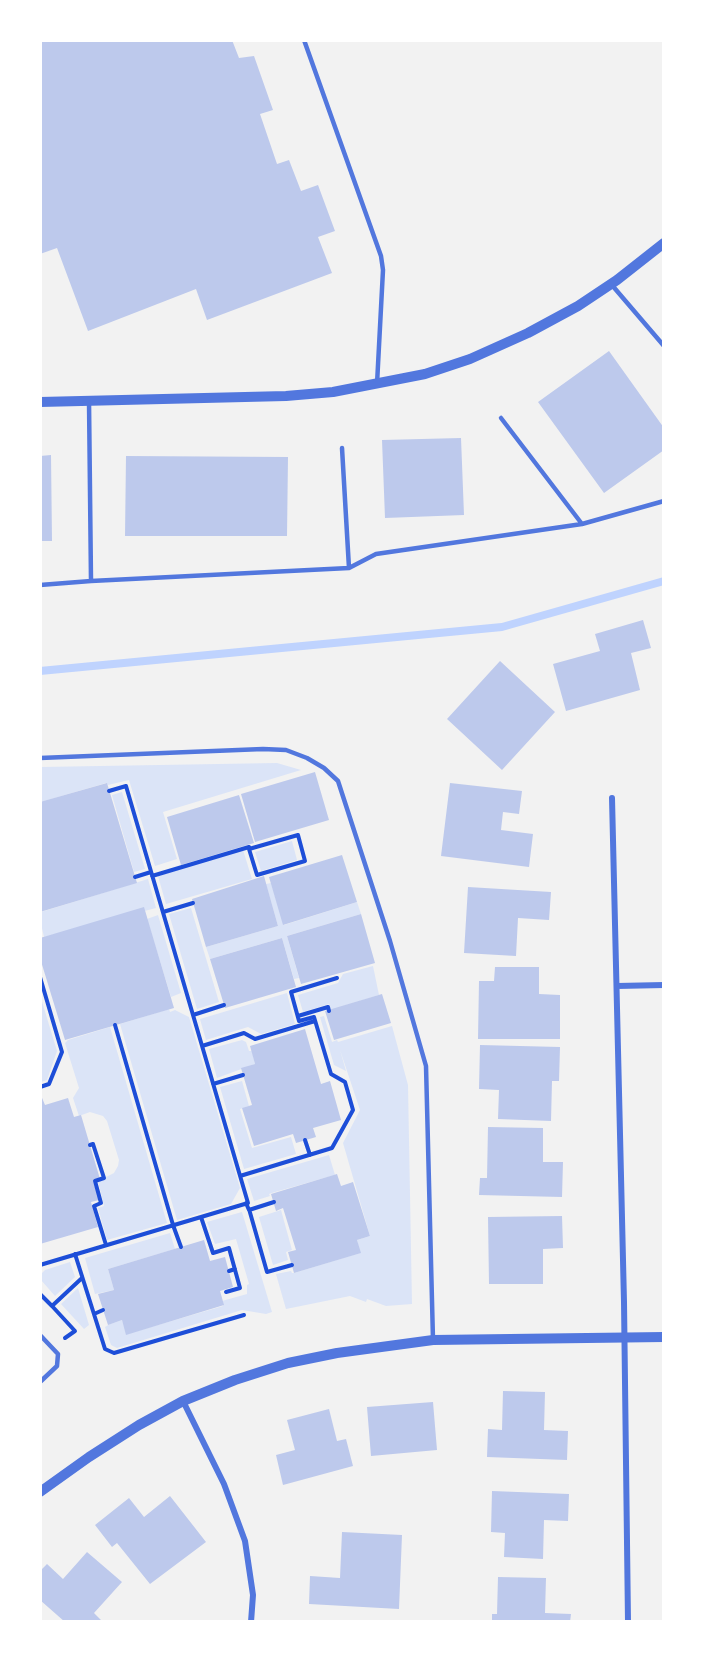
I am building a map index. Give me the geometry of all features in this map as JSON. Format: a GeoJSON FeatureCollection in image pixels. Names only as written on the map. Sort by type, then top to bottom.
{"type":"FeatureCollection","features":[{"type":"Feature","properties":{"kind":"street"},"geometry":{"type":"LineString","coordinates":[[40,402],[286,396],[333,392],[425,374],[470,359],[528,333],[578,306],[611,284],[663,243]]}},
{"type":"Feature","properties":{"kind":"street"},"geometry":{"type":"LineString","coordinates":[[612,798],[625,1338],[628,1622]]}},
{"type":"Feature","properties":{"kind":"street"},"geometry":{"type":"LineString","coordinates":[[616,986],[663,986]]}},
{"type":"Feature","properties":{"kind":"street"},"geometry":{"type":"LineString","coordinates":[[40,1491],[139,1425],[183,1401],[235,1380],[288,1363],[337,1353],[433,1340],[663,1337]]}},
{"type":"Feature","properties":{"kind":"street"},"geometry":{"type":"LineString","coordinates":[[183,1401],[224,1484],[245,1541],[253,1595],[251,1622]]}},
{"type":"Feature","properties":{"kind":"lane"},"geometry":{"type":"LineString","coordinates":[[304,40],[381,256],[376,384]]}},
{"type":"Feature","properties":{"kind":"lane"},"geometry":{"type":"LineString","coordinates":[[611,284],[663,346]]}},
{"type":"Feature","properties":{"kind":"lane"},"geometry":{"type":"LineString","coordinates":[[89,400],[91,581]]}},
{"type":"Feature","properties":{"kind":"lane"},"geometry":{"type":"LineString","coordinates":[[501,417],[582,524]]}},
{"type":"Feature","properties":{"kind":"lane"},"geometry":{"type":"LineString","coordinates":[[342,448],[349,568]]}},
{"type":"Feature","properties":{"kind":"lane"},"geometry":{"type":"LineString","coordinates":[[40,585],[349,568],[376,554],[582,524],[663,501]]}},
{"type":"Feature","properties":{"kind":"lane"},"geometry":{"type":"LineString","coordinates":[[40,758],[286,750],[324,768],[338,781],[390,941],[426,1066],[433,1340]]}},
{"type":"Feature","properties":{"kind":"lane"},"geometry":{"type":"LineString","coordinates":[[40,1335],[58,1354],[57,1366],[40,1382]]}},
{"type":"Feature","properties":{"kind":"path"},"geometry":{"type":"LineString","coordinates":[[109,791],[126,786],[267,1272],[292,1265]]}},
{"type":"Feature","properties":{"kind":"path"},"geometry":{"type":"LineString","coordinates":[[135,877],[298,835],[305,861],[258,875],[249,849]]}},
{"type":"Feature","properties":{"kind":"path"},"geometry":{"type":"LineString","coordinates":[[163,912],[193,903]]}},
{"type":"Feature","properties":{"kind":"path"},"geometry":{"type":"LineString","coordinates":[[40,977],[62,1052],[49,1084],[40,1087]]}},
{"type":"Feature","properties":{"kind":"path"},"geometry":{"type":"LineString","coordinates":[[240,1176],[332,1148],[353,1110],[345,1082],[331,1074],[314,1017],[299,1021],[291,992],[337,978]]}},
{"type":"Feature","properties":{"kind":"path"},"geometry":{"type":"LineString","coordinates":[[193,1015],[224,1005]]}},
{"type":"Feature","properties":{"kind":"path"},"geometry":{"type":"LineString","coordinates":[[298,1016],[328,1007],[329,1011]]}},
{"type":"Feature","properties":{"kind":"path"},"geometry":{"type":"LineString","coordinates":[[202,1046],[244,1033],[255,1039],[315,1022]]}},
{"type":"Feature","properties":{"kind":"path"},"geometry":{"type":"LineString","coordinates":[[115,1025],[172,1226],[181,1247]]}},
{"type":"Feature","properties":{"kind":"path"},"geometry":{"type":"LineString","coordinates":[[213,1084],[243,1075]]}},
{"type":"Feature","properties":{"kind":"path"},"geometry":{"type":"LineString","coordinates":[[305,1140],[310,1155]]}},
{"type":"Feature","properties":{"kind":"path"},"geometry":{"type":"LineString","coordinates":[[90,1145],[93,1144],[104,1178],[95,1181],[101,1203],[94,1206],[106,1245]]}},
{"type":"Feature","properties":{"kind":"path"},"geometry":{"type":"LineString","coordinates":[[249,1209],[274,1202]]}},
{"type":"Feature","properties":{"kind":"path"},"geometry":{"type":"LineString","coordinates":[[40,1265],[246,1203]]}},
{"type":"Feature","properties":{"kind":"path"},"geometry":{"type":"LineString","coordinates":[[201,1217],[213,1253],[229,1248],[240,1288],[226,1293]]}},
{"type":"Feature","properties":{"kind":"path"},"geometry":{"type":"LineString","coordinates":[[75,1254],[105,1349],[114,1353],[244,1315]]}},
{"type":"Feature","properties":{"kind":"path"},"geometry":{"type":"LineString","coordinates":[[229,1271],[235,1269]]}},
{"type":"Feature","properties":{"kind":"path"},"geometry":{"type":"LineString","coordinates":[[52,1305],[82,1278]]}},
{"type":"Feature","properties":{"kind":"path"},"geometry":{"type":"LineString","coordinates":[[40,1294],[75,1331],[53,1348]]}},
{"type":"Feature","properties":{"kind":"path"},"geometry":{"type":"LineString","coordinates":[[93,1314],[104,1310]]}},
{"type":"Feature","properties":{"kind":"shaded area"},"geometry":{"type":"Polygon","coordinates":[[[277,763],[301,770],[163,812],[177,859],[155,866],[129,780],[108,785],[106,783],[41,802],[41,767],[277,763]]]}},
{"type":"Feature","properties":{"kind":"shaded area"},"geometry":{"type":"Polygon","coordinates":[[[122,792],[145,869],[134,872],[112,795],[122,792]]]}},
{"type":"Feature","properties":{"kind":"shaded area"},"geometry":{"type":"Polygon","coordinates":[[[292,841],[297,860],[261,871],[255,852],[292,841]]]}},
{"type":"Feature","properties":{"kind":"shaded area"},"geometry":{"type":"Polygon","coordinates":[[[243,850],[252,879],[166,904],[158,876],[243,850]]]}},
{"type":"Feature","properties":{"kind":"shaded area"},"geometry":{"type":"Polygon","coordinates":[[[148,879],[156,908],[44,937],[41,912],[148,879]]]}},
{"type":"Feature","properties":{"kind":"shaded area"},"geometry":{"type":"Polygon","coordinates":[[[271,883],[284,925],[357,902],[361,914],[287,936],[299,978],[294,979],[282,938],[210,959],[206,947],[278,926],[266,884],[271,883]]]}},
{"type":"Feature","properties":{"kind":"shaded area"},"geometry":{"type":"Polygon","coordinates":[[[191,908],[219,1002],[197,1009],[169,914],[191,908]]]}},
{"type":"Feature","properties":{"kind":"shaded area"},"geometry":{"type":"Polygon","coordinates":[[[158,915],[181,993],[171,997],[147,919],[158,915]]]}},
{"type":"Feature","properties":{"kind":"shaded area"},"geometry":{"type":"Polygon","coordinates":[[[373,966],[379,995],[334,1009],[330,1009],[329,1004],[303,1012],[298,995],[338,983],[343,974],[373,966]]]}},
{"type":"Feature","properties":{"kind":"shaded area"},"geometry":{"type":"Polygon","coordinates":[[[287,993],[295,1024],[261,1034],[248,1027],[206,1040],[200,1019],[287,993]]]}},
{"type":"Feature","properties":{"kind":"shaded area"},"geometry":{"type":"Polygon","coordinates":[[[40,995],[57,1051],[47,1080],[41,1082],[40,995]]]}},
{"type":"Feature","properties":{"kind":"shaded area"},"geometry":{"type":"Polygon","coordinates":[[[169,1009],[170,1012],[175,1010],[189,1017],[240,1188],[231,1204],[177,1220],[120,1024],[169,1009]]]}},
{"type":"Feature","properties":{"kind":"shaded area"},"geometry":{"type":"Polygon","coordinates":[[[324,1016],[332,1042],[392,1026],[408,1085],[412,1304],[386,1306],[350,1296],[286,1309],[276,1274],[291,1271],[294,1273],[360,1253],[357,1240],[370,1236],[343,1143],[360,1110],[340,1050],[346,1071],[334,1065],[320,1017],[324,1016]]]}},
{"type":"Feature","properties":{"kind":"shaded area"},"geometry":{"type":"Polygon","coordinates":[[[110,1027],[167,1223],[107,1240],[98,1208],[104,1206],[98,1181],[114,1173],[119,1160],[107,1121],[103,1116],[90,1112],[79,1116],[73,1098],[79,1088],[65,1043],[68,1040],[110,1027]]]}},
{"type":"Feature","properties":{"kind":"shaded area"},"geometry":{"type":"Polygon","coordinates":[[[242,1040],[246,1042],[249,1051],[252,1051],[255,1064],[217,1078],[209,1049],[242,1040]]]}},
{"type":"Feature","properties":{"kind":"shaded area"},"geometry":{"type":"Polygon","coordinates":[[[242,1081],[249,1106],[240,1109],[252,1148],[291,1137],[296,1154],[244,1169],[220,1087],[242,1081]]]}},
{"type":"Feature","properties":{"kind":"shaded area"},"geometry":{"type":"Polygon","coordinates":[[[329,1155],[335,1175],[275,1192],[254,1201],[247,1179],[329,1155]]]}},
{"type":"Feature","properties":{"kind":"shaded area"},"geometry":{"type":"Polygon","coordinates":[[[281,1210],[292,1250],[286,1252],[288,1260],[273,1265],[259,1217],[281,1210]]]}},
{"type":"Feature","properties":{"kind":"shaded area"},"geometry":{"type":"Polygon","coordinates":[[[242,1212],[272,1312],[266,1314],[242,1310],[117,1348],[111,1345],[105,1327],[110,1324],[122,1320],[127,1334],[223,1306],[222,1301],[247,1294],[249,1284],[236,1239],[215,1244],[207,1222],[242,1212]]]}},
{"type":"Feature","properties":{"kind":"shaded area"},"geometry":{"type":"Polygon","coordinates":[[[170,1233],[175,1249],[108,1269],[114,1290],[95,1294],[85,1258],[170,1233]]]}},
{"type":"Feature","properties":{"kind":"shaded area"},"geometry":{"type":"Polygon","coordinates":[[[70,1262],[75,1277],[55,1296],[41,1280],[41,1274],[45,1270],[70,1262]]]}},
{"type":"Feature","properties":{"kind":"shaded area"},"geometry":{"type":"Polygon","coordinates":[[[78,1288],[89,1325],[84,1329],[61,1304],[78,1288]]]}},
{"type":"Feature","properties":{"kind":"building"},"geometry":{"type":"Polygon","coordinates":[[[40,40],[232,40],[239,58],[254,56],[273,110],[260,114],[277,164],[289,160],[301,191],[318,185],[335,231],[318,237],[332,273],[207,320],[196,289],[88,331],[57,248],[40,254],[40,40]]]}},
{"type":"Feature","properties":{"kind":"building"},"geometry":{"type":"Polygon","coordinates":[[[609,351],[664,428],[664,450],[604,493],[538,402],[609,351]]]}},
{"type":"Feature","properties":{"kind":"building"},"geometry":{"type":"Polygon","coordinates":[[[461,438],[464,515],[385,518],[382,440],[461,438]]]}},
{"type":"Feature","properties":{"kind":"building"},"geometry":{"type":"Polygon","coordinates":[[[51,455],[52,541],[40,541],[40,456],[51,455]]]}},
{"type":"Feature","properties":{"kind":"building"},"geometry":{"type":"Polygon","coordinates":[[[126,456],[288,457],[287,536],[125,536],[126,456]]]}},
{"type":"Feature","properties":{"kind":"building"},"geometry":{"type":"Polygon","coordinates":[[[643,620],[651,648],[631,653],[640,690],[566,711],[553,664],[600,651],[595,634],[643,620]]]}},
{"type":"Feature","properties":{"kind":"building"},"geometry":{"type":"Polygon","coordinates":[[[500,661],[555,712],[502,770],[447,719],[500,661]]]}},
{"type":"Feature","properties":{"kind":"building"},"geometry":{"type":"Polygon","coordinates":[[[315,772],[329,820],[255,842],[241,794],[315,772]]]}},
{"type":"Feature","properties":{"kind":"building"},"geometry":{"type":"Polygon","coordinates":[[[107,783],[137,883],[40,912],[40,802],[107,783]]]}},
{"type":"Feature","properties":{"kind":"building"},"geometry":{"type":"Polygon","coordinates":[[[450,783],[522,791],[519,814],[503,812],[501,830],[533,834],[529,867],[441,856],[450,783]]]}},
{"type":"Feature","properties":{"kind":"building"},"geometry":{"type":"Polygon","coordinates":[[[239,795],[254,843],[181,865],[167,817],[239,795]]]}},
{"type":"Feature","properties":{"kind":"building"},"geometry":{"type":"Polygon","coordinates":[[[342,855],[357,902],[283,925],[269,877],[342,855]]]}},
{"type":"Feature","properties":{"kind":"building"},"geometry":{"type":"Polygon","coordinates":[[[264,876],[278,926],[206,947],[192,899],[264,876]]]}},
{"type":"Feature","properties":{"kind":"building"},"geometry":{"type":"Polygon","coordinates":[[[468,887],[551,892],[549,920],[518,918],[516,956],[464,953],[468,887]]]}},
{"type":"Feature","properties":{"kind":"building"},"geometry":{"type":"Polygon","coordinates":[[[144,907],[174,1008],[65,1040],[40,958],[40,938],[144,907]]]}},
{"type":"Feature","properties":{"kind":"building"},"geometry":{"type":"Polygon","coordinates":[[[361,914],[375,963],[301,984],[287,936],[361,914]]]}},
{"type":"Feature","properties":{"kind":"building"},"geometry":{"type":"Polygon","coordinates":[[[282,938],[296,987],[225,1008],[210,959],[282,938]]]}},
{"type":"Feature","properties":{"kind":"building"},"geometry":{"type":"Polygon","coordinates":[[[495,967],[539,967],[539,994],[560,995],[560,1039],[478,1039],[479,981],[494,981],[495,967]]]}},
{"type":"Feature","properties":{"kind":"building"},"geometry":{"type":"Polygon","coordinates":[[[382,994],[391,1023],[334,1040],[325,1011],[382,994]]]}},
{"type":"Feature","properties":{"kind":"building"},"geometry":{"type":"Polygon","coordinates":[[[305,1029],[321,1084],[330,1081],[341,1120],[313,1128],[316,1137],[296,1143],[293,1134],[254,1146],[242,1108],[252,1105],[241,1068],[255,1064],[250,1046],[305,1029]]]}},
{"type":"Feature","properties":{"kind":"building"},"geometry":{"type":"Polygon","coordinates":[[[480,1045],[560,1047],[559,1081],[552,1081],[551,1121],[498,1119],[499,1090],[479,1089],[480,1045]]]}},
{"type":"Feature","properties":{"kind":"building"},"geometry":{"type":"Polygon","coordinates":[[[40,1093],[45,1105],[68,1098],[74,1117],[81,1115],[100,1179],[93,1181],[99,1200],[91,1202],[98,1227],[40,1244],[40,1093]]]}},
{"type":"Feature","properties":{"kind":"building"},"geometry":{"type":"Polygon","coordinates":[[[488,1127],[543,1128],[543,1162],[563,1162],[562,1197],[479,1195],[480,1178],[487,1178],[488,1127]]]}},
{"type":"Feature","properties":{"kind":"building"},"geometry":{"type":"Polygon","coordinates":[[[337,1174],[341,1186],[353,1182],[370,1236],[357,1240],[361,1253],[294,1273],[288,1252],[296,1250],[283,1208],[276,1211],[271,1194],[337,1174]]]}},
{"type":"Feature","properties":{"kind":"building"},"geometry":{"type":"Polygon","coordinates":[[[562,1216],[563,1248],[543,1249],[543,1284],[489,1284],[488,1217],[562,1216]]]}},
{"type":"Feature","properties":{"kind":"building"},"geometry":{"type":"Polygon","coordinates":[[[204,1240],[210,1261],[225,1257],[233,1287],[220,1291],[224,1305],[126,1335],[122,1320],[108,1325],[98,1294],[114,1290],[108,1269],[204,1240]]]}},
{"type":"Feature","properties":{"kind":"building"},"geometry":{"type":"Polygon","coordinates":[[[503,1391],[545,1392],[544,1430],[568,1431],[567,1460],[487,1457],[488,1429],[502,1430],[503,1391]]]}},
{"type":"Feature","properties":{"kind":"building"},"geometry":{"type":"Polygon","coordinates":[[[433,1402],[437,1450],[371,1456],[367,1407],[433,1402]]]}},
{"type":"Feature","properties":{"kind":"building"},"geometry":{"type":"Polygon","coordinates":[[[329,1409],[337,1441],[346,1439],[353,1466],[283,1485],[276,1455],[295,1450],[287,1420],[329,1409]]]}},
{"type":"Feature","properties":{"kind":"building"},"geometry":{"type":"Polygon","coordinates":[[[492,1491],[569,1494],[568,1521],[544,1520],[543,1559],[504,1557],[505,1533],[491,1532],[492,1491]]]}},
{"type":"Feature","properties":{"kind":"building"},"geometry":{"type":"Polygon","coordinates":[[[170,1496],[206,1542],[150,1584],[117,1543],[112,1547],[95,1525],[129,1498],[144,1517],[170,1496]]]}},
{"type":"Feature","properties":{"kind":"building"},"geometry":{"type":"Polygon","coordinates":[[[342,1532],[402,1535],[399,1609],[309,1604],[310,1576],[340,1578],[342,1532]]]}},
{"type":"Feature","properties":{"kind":"building"},"geometry":{"type":"Polygon","coordinates":[[[87,1552],[122,1582],[94,1613],[103,1622],[65,1622],[40,1600],[40,1571],[47,1564],[63,1579],[87,1552]]]}},
{"type":"Feature","properties":{"kind":"building"},"geometry":{"type":"Polygon","coordinates":[[[498,1577],[546,1578],[545,1613],[571,1614],[570,1622],[492,1622],[492,1614],[497,1614],[498,1577]]]}},
{"type":"Feature","properties":{"kind":"waterway"},"geometry":{"type":"LineString","coordinates":[[40,671],[502,627],[664,581]]}}]}
